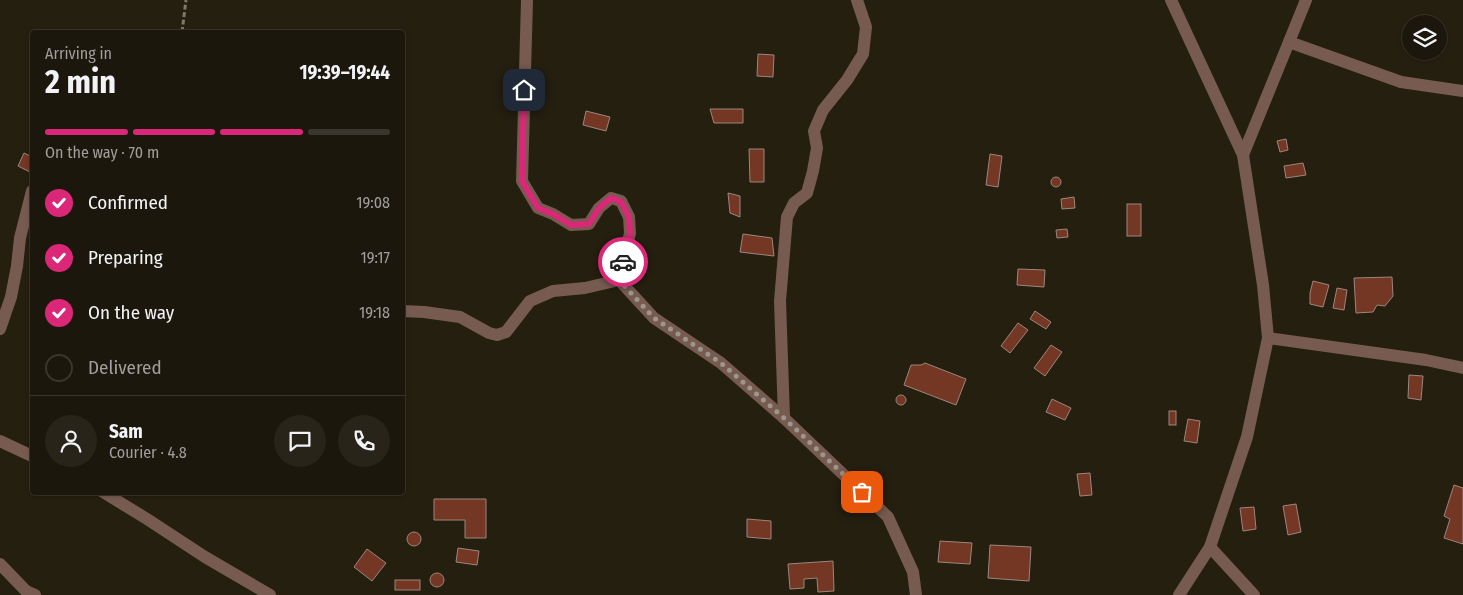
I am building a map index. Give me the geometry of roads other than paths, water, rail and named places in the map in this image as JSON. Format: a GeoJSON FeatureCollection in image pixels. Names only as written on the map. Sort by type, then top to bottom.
{"type":"FeatureCollection","features":[{"type":"Feature","properties":{"kind":"street"},"geometry":{"type":"LineString","coordinates":[[527,0],[522,181],[538,208],[553,214],[571,225],[589,224],[599,208],[611,198],[621,202],[629,217],[630,234],[619,280]]}},
{"type":"Feature","properties":{"kind":"street"},"geometry":{"type":"LineString","coordinates":[[784,418],[780,300],[788,217],[794,203],[807,193],[817,148],[814,131],[823,110],[847,80],[863,54],[866,27],[857,0]]}},
{"type":"Feature","properties":{"kind":"street"},"geometry":{"type":"LineString","coordinates":[[1171,0],[1243,155],[1263,284],[1268,338],[1247,437],[1210,547],[1179,595]]}},
{"type":"Feature","properties":{"kind":"street"},"geometry":{"type":"LineString","coordinates":[[1243,155],[1306,0]]}},
{"type":"Feature","properties":{"kind":"street"},"geometry":{"type":"LineString","coordinates":[[1289,42],[1401,82],[1463,91]]}},
{"type":"Feature","properties":{"kind":"street"},"geometry":{"type":"LineString","coordinates":[[0,329],[11,297],[18,266],[20,238],[30,199]]}},
{"type":"Feature","properties":{"kind":"street"},"geometry":{"type":"LineString","coordinates":[[405,311],[460,317],[489,333],[497,335],[506,332],[530,300],[552,291],[585,288],[619,280]]}},
{"type":"Feature","properties":{"kind":"street"},"geometry":{"type":"LineString","coordinates":[[619,280],[654,318],[721,363],[784,418],[888,517],[913,572],[916,595]]}},
{"type":"Feature","properties":{"kind":"street"},"geometry":{"type":"LineString","coordinates":[[1268,338],[1426,360],[1463,368]]}},
{"type":"Feature","properties":{"kind":"street"},"geometry":{"type":"LineString","coordinates":[[0,441],[30,455]]}},
{"type":"Feature","properties":{"kind":"street"},"geometry":{"type":"LineString","coordinates":[[108,495],[204,557],[270,595]]}},
{"type":"Feature","properties":{"kind":"street"},"geometry":{"type":"LineString","coordinates":[[1210,547],[1254,595]]}},
{"type":"Feature","properties":{"kind":"street"},"geometry":{"type":"LineString","coordinates":[[0,564],[26,591],[35,595]]}}]}
